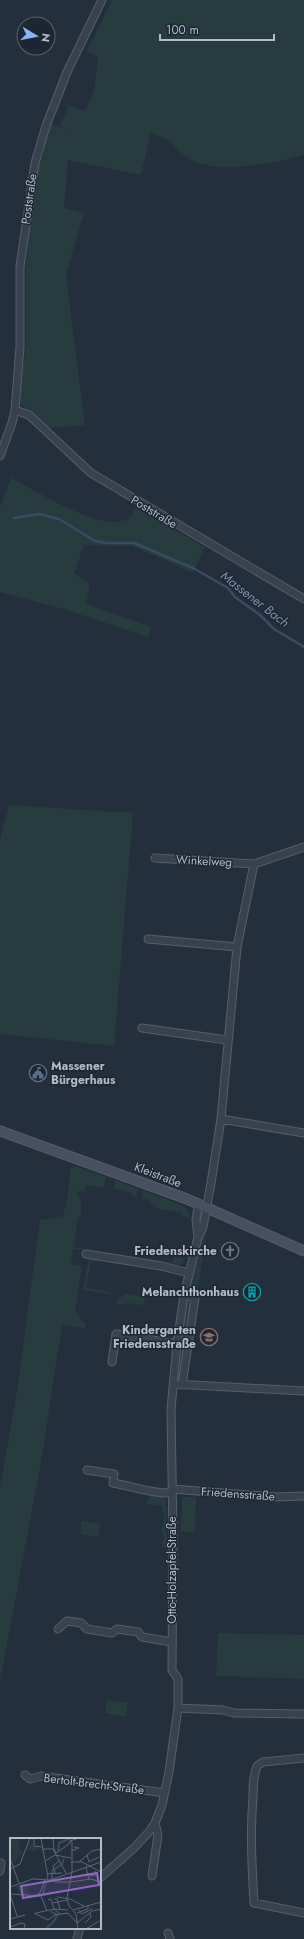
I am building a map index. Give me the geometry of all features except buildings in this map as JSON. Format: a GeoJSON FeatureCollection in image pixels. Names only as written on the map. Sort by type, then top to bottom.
{"type":"FeatureCollection","features":[{"type":"Feature","properties":{"kind":"main road","name":"Kleistraße"},"geometry":{"type":"LineString","coordinates":[[0,1131],[203,1205],[304,1251]]}},
{"type":"Feature","properties":{"kind":"street","name":"Poststraße"},"geometry":{"type":"LineString","coordinates":[[0,456],[15,410],[20,347],[20,267],[31,178],[46,126],[64,78],[102,1]]}},
{"type":"Feature","properties":{"kind":"street","name":"Poststraße"},"geometry":{"type":"LineString","coordinates":[[15,410],[29,415],[90,473],[304,599]]}},
{"type":"Feature","properties":{"kind":"street","name":"Winkelweg"},"geometry":{"type":"LineString","coordinates":[[154,858],[254,864],[304,847]]}},
{"type":"Feature","properties":{"kind":"street"},"geometry":{"type":"LineString","coordinates":[[203,1205],[221,1119],[227,1040],[237,947],[254,864]]}},
{"type":"Feature","properties":{"kind":"street"},"geometry":{"type":"LineString","coordinates":[[148,939],[237,947]]}},
{"type":"Feature","properties":{"kind":"street"},"geometry":{"type":"LineString","coordinates":[[142,1028],[227,1040]]}},
{"type":"Feature","properties":{"kind":"street"},"geometry":{"type":"LineString","coordinates":[[221,1119],[304,1133]]}},
{"type":"Feature","properties":{"kind":"street","name":"Otto-Holzapfel-Straße"},"geometry":{"type":"LineString","coordinates":[[101,1877],[134,1848],[155,1823],[165,1793],[178,1708],[178,1679],[172,1670],[171,1409],[177,1344],[184,1295],[198,1237],[203,1227],[203,1205]]}},
{"type":"Feature","properties":{"kind":"street"},"geometry":{"type":"LineString","coordinates":[[86,1254],[161,1266],[189,1273]]}},
{"type":"Feature","properties":{"kind":"street"},"geometry":{"type":"LineString","coordinates":[[182,1385],[195,1298],[184,1295]]}},
{"type":"Feature","properties":{"kind":"street"},"geometry":{"type":"LineString","coordinates":[[112,1362],[116,1334],[177,1344]]}},
{"type":"Feature","properties":{"kind":"street"},"geometry":{"type":"LineString","coordinates":[[174,1384],[304,1391]]}},
{"type":"Feature","properties":{"kind":"street","name":"Friedensstraße"},"geometry":{"type":"LineString","coordinates":[[87,1470],[114,1474],[112,1482],[131,1485],[135,1489],[163,1494],[172,1491],[276,1497],[304,1496]]}},
{"type":"Feature","properties":{"kind":"street"},"geometry":{"type":"LineString","coordinates":[[58,1629],[67,1620],[81,1623],[88,1629],[112,1633],[118,1629],[133,1631],[138,1632],[142,1637],[172,1642]]}},
{"type":"Feature","properties":{"kind":"street"},"geometry":{"type":"LineString","coordinates":[[178,1708],[223,1710],[234,1713],[304,1714]]}},
{"type":"Feature","properties":{"kind":"street"},"geometry":{"type":"LineString","coordinates":[[304,1758],[263,1762],[258,1765],[253,1791],[250,1839],[254,1902],[304,1913]]}},
{"type":"Feature","properties":{"kind":"street","name":"Bertolt-Brecht-Straße"},"geometry":{"type":"LineString","coordinates":[[24,1775],[30,1779],[41,1776],[165,1793]]}},
{"type":"Feature","properties":{"kind":"street"},"geometry":{"type":"LineString","coordinates":[[152,1876],[158,1835],[155,1823]]}},
{"type":"Feature","properties":{"kind":"street"},"geometry":{"type":"LineString","coordinates":[[77,1939],[80,1929]]}},
{"type":"Feature","properties":{"kind":"green space"},"geometry":{"type":"Polygon","coordinates":[[[112,0],[304,0],[304,155],[263,164],[216,167],[191,160],[168,140],[151,133],[141,175],[68,160],[64,208],[84,213],[66,275],[85,425],[48,428],[37,416],[21,404],[19,397],[26,345],[26,267],[35,182],[50,123],[66,129],[60,126],[69,105],[85,111],[94,90],[98,57],[87,51],[112,0]]]}},
{"type":"Feature","properties":{"kind":"green space"},"geometry":{"type":"Polygon","coordinates":[[[11,478],[75,512],[102,521],[115,522],[129,519],[136,508],[205,547],[193,573],[133,546],[84,545],[74,573],[90,584],[86,604],[151,627],[148,637],[67,610],[0,592],[0,507],[11,478]]]}},
{"type":"Feature","properties":{"kind":"green space"},"geometry":{"type":"Polygon","coordinates":[[[9,805],[133,813],[114,1046],[0,1034],[0,840],[9,805]]]}},
{"type":"Feature","properties":{"kind":"green space"},"geometry":{"type":"Polygon","coordinates":[[[71,1167],[78,1167],[106,1177],[104,1188],[86,1185],[84,1192],[76,1191],[81,1201],[81,1215],[78,1218],[71,1264],[82,1266],[75,1311],[86,1325],[85,1328],[62,1325],[41,1462],[0,1681],[0,1488],[17,1391],[40,1220],[63,1216],[67,1199],[71,1167]]]}},
{"type":"Feature","properties":{"kind":"green space"},"geometry":{"type":"Polygon","coordinates":[[[115,1180],[138,1189],[136,1198],[131,1193],[114,1189],[115,1180]]]}},
{"type":"Feature","properties":{"kind":"green space"},"geometry":{"type":"Polygon","coordinates":[[[143,1190],[184,1206],[188,1211],[190,1218],[183,1216],[180,1212],[158,1209],[148,1200],[142,1199],[143,1190]]]}},
{"type":"Feature","properties":{"kind":"green space"},"geometry":{"type":"Polygon","coordinates":[[[206,1221],[209,1223],[198,1290],[196,1294],[188,1292],[206,1221]]]}},
{"type":"Feature","properties":{"kind":"green space"},"geometry":{"type":"Polygon","coordinates":[[[75,1247],[172,1263],[174,1257],[184,1259],[183,1263],[176,1266],[176,1268],[74,1249],[75,1247]]]}},
{"type":"Feature","properties":{"kind":"green space"},"geometry":{"type":"Polygon","coordinates":[[[89,1257],[98,1259],[97,1262],[91,1261],[86,1288],[111,1292],[110,1294],[83,1290],[89,1257]]]}},
{"type":"Feature","properties":{"kind":"green space"},"geometry":{"type":"Polygon","coordinates":[[[126,1294],[145,1297],[144,1305],[127,1303],[123,1305],[117,1304],[118,1298],[126,1294]]]}},
{"type":"Feature","properties":{"kind":"green space"},"geometry":{"type":"Polygon","coordinates":[[[186,1300],[192,1303],[179,1376],[180,1345],[186,1300]]]}},
{"type":"Feature","properties":{"kind":"green space"},"geometry":{"type":"Polygon","coordinates":[[[150,1495],[163,1497],[166,1500],[167,1548],[162,1547],[164,1534],[161,1533],[165,1513],[162,1512],[163,1506],[147,1504],[150,1495]]]}},
{"type":"Feature","properties":{"kind":"green space"},"geometry":{"type":"Polygon","coordinates":[[[184,1497],[196,1497],[195,1532],[181,1531],[182,1499],[184,1497]]]}},
{"type":"Feature","properties":{"kind":"green space"},"geometry":{"type":"Polygon","coordinates":[[[82,1521],[100,1524],[98,1537],[80,1534],[82,1521]]]}},
{"type":"Feature","properties":{"kind":"green space"},"geometry":{"type":"Polygon","coordinates":[[[218,1633],[304,1635],[304,1679],[216,1676],[218,1633]]]}},
{"type":"Feature","properties":{"kind":"green space"},"geometry":{"type":"Polygon","coordinates":[[[107,1700],[128,1703],[126,1717],[105,1713],[107,1700]]]}},
{"type":"Feature","properties":{"kind":"waterway","name":"Massener Bach"},"geometry":{"type":"LineString","coordinates":[[14,518],[39,514],[59,519],[95,541],[107,543],[134,543],[193,568],[228,588],[235,597],[260,615],[274,629],[304,647]]}},
{"type":"Feature","properties":{"kind":"place","name":"Massener Bürgerhaus"},"geometry":{"type":"Point","coordinates":[38,1073]}},
{"type":"Feature","properties":{"kind":"place","name":"Friedenskirche"},"geometry":{"type":"Point","coordinates":[230,1251]}},
{"type":"Feature","properties":{"kind":"place","name":"Melanchthonhaus"},"geometry":{"type":"Point","coordinates":[252,1292]}},
{"type":"Feature","properties":{"kind":"place","name":"Kindergarten Friedensstraße"},"geometry":{"type":"Point","coordinates":[209,1337]}}]}
